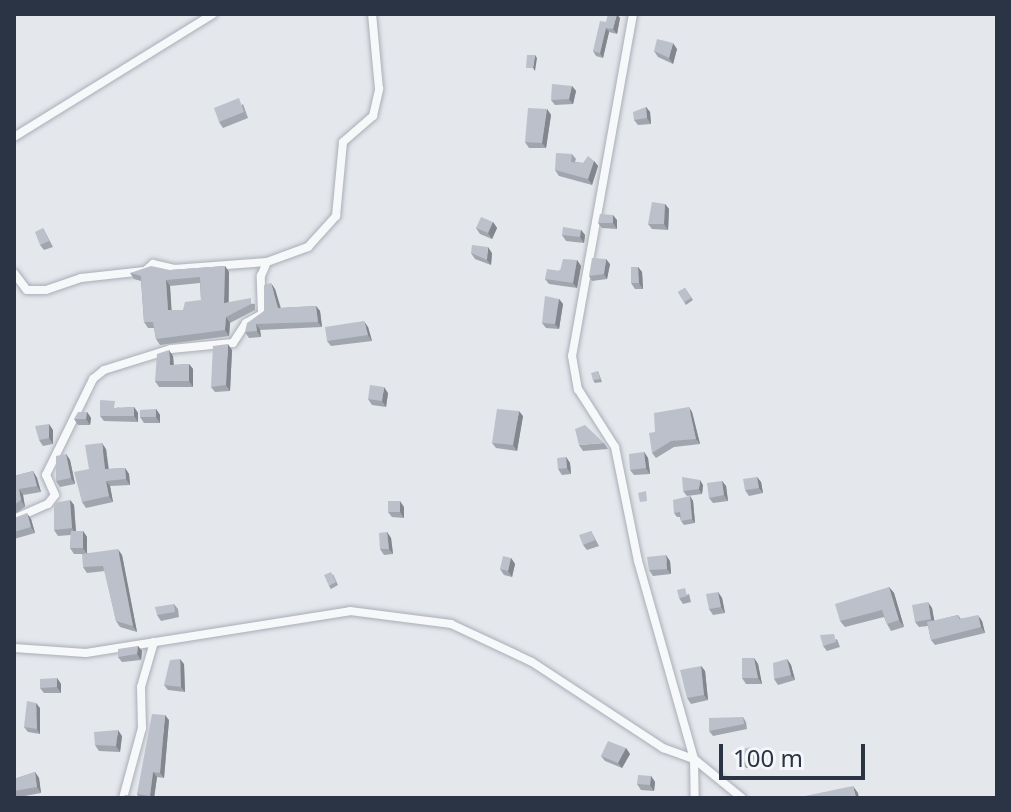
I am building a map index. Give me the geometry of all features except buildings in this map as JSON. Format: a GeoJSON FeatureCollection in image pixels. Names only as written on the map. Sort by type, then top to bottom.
{"type":"FeatureCollection","features":[{"type":"Feature","properties":{"kind":"street"},"geometry":{"type":"LineString","coordinates":[[14,137],[213,14]]}},
{"type":"Feature","properties":{"kind":"street"},"geometry":{"type":"LineString","coordinates":[[14,273],[27,290],[46,290],[81,278],[145,271],[153,264],[174,269],[267,262],[308,247],[336,216],[343,142],[373,116],[379,89],[372,14]]}},
{"type":"Feature","properties":{"kind":"street"},"geometry":{"type":"LineString","coordinates":[[633,14],[572,356],[578,389],[615,447],[638,561],[694,759],[695,798]]}},
{"type":"Feature","properties":{"kind":"street"},"geometry":{"type":"LineString","coordinates":[[14,519],[48,504],[55,495],[46,475],[93,379],[104,370],[161,351],[233,343],[246,323],[262,314],[261,276],[267,262]]}},
{"type":"Feature","properties":{"kind":"street"},"geometry":{"type":"LineString","coordinates":[[14,648],[86,653],[350,611],[451,624],[532,662],[663,748],[694,759],[742,798]]}},
{"type":"Feature","properties":{"kind":"street"},"geometry":{"type":"LineString","coordinates":[[123,798],[142,728],[141,687],[154,642]]}}]}
